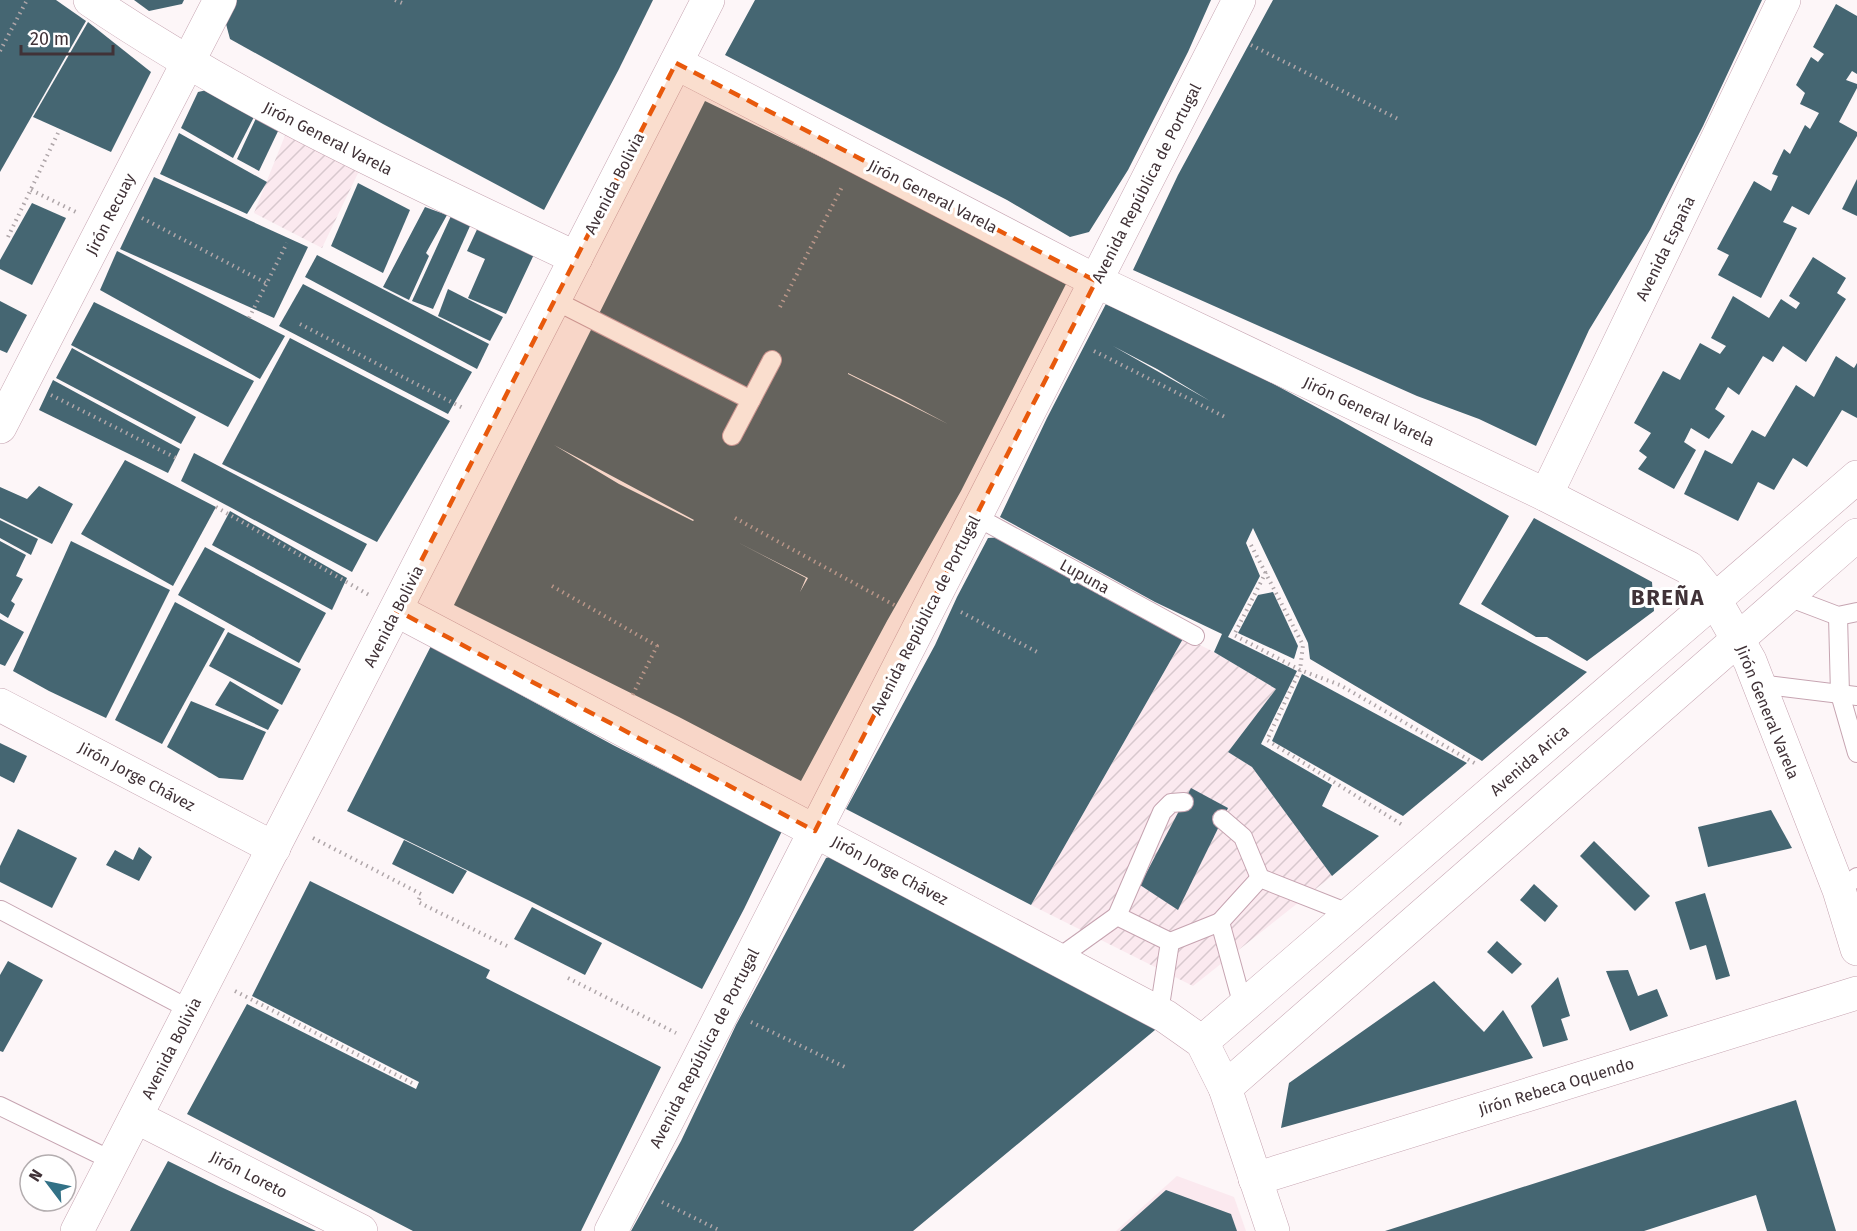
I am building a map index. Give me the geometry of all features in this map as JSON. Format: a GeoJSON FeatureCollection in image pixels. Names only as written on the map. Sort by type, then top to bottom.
{"type":"FeatureCollection","features":[{"type":"Feature","properties":{"kind":"street","name":"Jirón General Varela"},"geometry":{"type":"LineString","coordinates":[[90,0],[188,63],[311,131],[576,258]]}},
{"type":"Feature","properties":{"kind":"street","name":"Jirón Recuay"},"geometry":{"type":"LineString","coordinates":[[0,427],[220,0]]}},
{"type":"Feature","properties":{"kind":"street","name":"Avenida República de Portugal"},"geometry":{"type":"LineString","coordinates":[[611,1231],[1239,0]]}},
{"type":"Feature","properties":{"kind":"street","name":"Avenida España"},"geometry":{"type":"LineString","coordinates":[[1546,495],[1784,0]]}},
{"type":"Feature","properties":{"kind":"street","name":"Avenida Bolivia"},"geometry":{"type":"LineString","coordinates":[[77,1231],[676,63],[704,1]]}},
{"type":"Feature","properties":{"kind":"street","name":"Jirón General Varela"},"geometry":{"type":"LineString","coordinates":[[676,63],[1096,281],[1546,495],[1689,568],[1715,600],[1739,640],[1848,883],[1857,948]]}},
{"type":"Feature","properties":{"kind":"street","name":"Avenida Arica"},"geometry":{"type":"LineString","coordinates":[[1202,1042],[1857,477]]}},
{"type":"Feature","properties":{"kind":"street"},"geometry":{"type":"LineString","coordinates":[[1225,1088],[1857,535]]}},
{"type":"Feature","properties":{"kind":"street","name":"Jirón Jorge Chávez"},"geometry":{"type":"LineString","coordinates":[[396,610],[1159,1012],[1202,1042],[1225,1088],[1273,1231]]}},
{"type":"Feature","properties":{"kind":"street","name":"Jirón Jorge Chávez"},"geometry":{"type":"LineString","coordinates":[[0,705],[280,836]]}},
{"type":"Feature","properties":{"kind":"street","name":"Jirón Rebeca Oquendo"},"geometry":{"type":"LineString","coordinates":[[1255,1179],[1857,993]]}},
{"type":"Feature","properties":{"kind":"street","name":"Jirón Loreto"},"geometry":{"type":"LineString","coordinates":[[136,1117],[361,1231]]}},
{"type":"Feature","properties":{"kind":"lane"},"geometry":{"type":"LineString","coordinates":[[554,300],[751,400]]}},
{"type":"Feature","properties":{"kind":"lane"},"geometry":{"type":"LineString","coordinates":[[732,436],[772,360]]}},
{"type":"Feature","properties":{"kind":"lane","name":"Lupuna"},"geometry":{"type":"LineString","coordinates":[[975,516],[1195,636]]}},
{"type":"Feature","properties":{"kind":"lane"},"geometry":{"type":"LineString","coordinates":[[1788,597],[1838,616],[1857,612]]}},
{"type":"Feature","properties":{"kind":"lane"},"geometry":{"type":"LineString","coordinates":[[1838,616],[1857,753]]}},
{"type":"Feature","properties":{"kind":"lane"},"geometry":{"type":"LineString","coordinates":[[1759,684],[1849,695]]}},
{"type":"Feature","properties":{"kind":"lane"},"geometry":{"type":"LineString","coordinates":[[1057,959],[1117,916],[1162,812],[1171,803],[1184,802]]}},
{"type":"Feature","properties":{"kind":"lane"},"geometry":{"type":"LineString","coordinates":[[1222,819],[1243,837],[1260,878],[1351,914]]}},
{"type":"Feature","properties":{"kind":"lane"},"geometry":{"type":"LineString","coordinates":[[1117,916],[1170,942],[1220,922],[1260,878]]}},
{"type":"Feature","properties":{"kind":"lane"},"geometry":{"type":"LineString","coordinates":[[1,910],[191,1010]]}},
{"type":"Feature","properties":{"kind":"lane"},"geometry":{"type":"LineString","coordinates":[[1220,922],[1243,1006]]}},
{"type":"Feature","properties":{"kind":"lane"},"geometry":{"type":"LineString","coordinates":[[1159,1012],[1170,942]]}},
{"type":"Feature","properties":{"kind":"lane"},"geometry":{"type":"LineString","coordinates":[[0,1107],[113,1161]]}},
{"type":"Feature","properties":{"kind":"path"},"geometry":{"type":"LineString","coordinates":[[0,51],[27,0]]}},
{"type":"Feature","properties":{"kind":"path"},"geometry":{"type":"LineString","coordinates":[[396,0],[402,3]]}},
{"type":"Feature","properties":{"kind":"path"},"geometry":{"type":"LineString","coordinates":[[1224,31],[1398,119]]}},
{"type":"Feature","properties":{"kind":"path"},"geometry":{"type":"LineString","coordinates":[[8,237],[58,133]]}},
{"type":"Feature","properties":{"kind":"path"},"geometry":{"type":"LineString","coordinates":[[780,307],[857,157]]}},
{"type":"Feature","properties":{"kind":"path"},"geometry":{"type":"LineString","coordinates":[[31,190],[109,215],[266,283]]}},
{"type":"Feature","properties":{"kind":"path"},"geometry":{"type":"LineString","coordinates":[[249,318],[287,243]]}},
{"type":"Feature","properties":{"kind":"path"},"geometry":{"type":"LineString","coordinates":[[300,324],[492,423]]}},
{"type":"Feature","properties":{"kind":"path"},"geometry":{"type":"LineString","coordinates":[[1067,338],[1227,418]]}},
{"type":"Feature","properties":{"kind":"path"},"geometry":{"type":"LineString","coordinates":[[24,381],[176,458]]}},
{"type":"Feature","properties":{"kind":"path"},"geometry":{"type":"LineString","coordinates":[[216,507],[396,610]]}},
{"type":"Feature","properties":{"kind":"path"},"geometry":{"type":"LineString","coordinates":[[735,519],[928,609],[1037,652]]}},
{"type":"Feature","properties":{"kind":"path"},"geometry":{"type":"LineString","coordinates":[[1251,545],[1303,645],[1300,670],[1267,740],[1432,844]]}},
{"type":"Feature","properties":{"kind":"path"},"geometry":{"type":"LineString","coordinates":[[1266,572],[1234,635],[1300,670],[1340,685],[1505,781]]}},
{"type":"Feature","properties":{"kind":"path"},"geometry":{"type":"LineString","coordinates":[[552,586],[657,646],[617,727]]}},
{"type":"Feature","properties":{"kind":"path"},"geometry":{"type":"LineString","coordinates":[[280,836],[421,894],[418,902],[507,946]]}},
{"type":"Feature","properties":{"kind":"path"},"geometry":{"type":"LineString","coordinates":[[207,977],[412,1083]]}},
{"type":"Feature","properties":{"kind":"path"},"geometry":{"type":"LineString","coordinates":[[568,978],[704,1048]]}},
{"type":"Feature","properties":{"kind":"path"},"geometry":{"type":"LineString","coordinates":[[724,1009],[845,1067]]}},
{"type":"Feature","properties":{"kind":"path"},"geometry":{"type":"LineString","coordinates":[[633,1187],[721,1231]]}},
{"type":"Feature","properties":{"kind":"highlighted area"},"geometry":{"type":"Polygon","coordinates":[[[676,63],[1096,281],[815,831],[396,610],[676,63]]]}},
{"type":"Feature","properties":{"kind":"shaded area"},"geometry":{"type":"Polygon","coordinates":[[[286,133],[360,169],[322,248],[254,213],[286,133]]]}},
{"type":"Feature","properties":{"kind":"shaded area"},"geometry":{"type":"Polygon","coordinates":[[[1184,637],[1276,689],[1228,752],[1252,767],[1332,876],[1193,986],[1031,905],[1184,637]]]}},
{"type":"Feature","properties":{"kind":"shaded area"},"geometry":{"type":"Polygon","coordinates":[[[1177,1176],[1234,1197],[1246,1231],[1116,1231],[1177,1176]]]}},
{"type":"Feature","properties":{"kind":"building"},"geometry":{"type":"Polygon","coordinates":[[[0,0],[56,0],[86,21],[0,172],[0,0]]]}},
{"type":"Feature","properties":{"kind":"building"},"geometry":{"type":"Polygon","coordinates":[[[134,0],[184,0],[182,4],[149,11],[134,0]]]}},
{"type":"Feature","properties":{"kind":"building"},"geometry":{"type":"Polygon","coordinates":[[[237,0],[653,0],[544,210],[230,39],[226,24],[237,0]]]}},
{"type":"Feature","properties":{"kind":"building"},"geometry":{"type":"Polygon","coordinates":[[[755,0],[1211,0],[1188,52],[1128,170],[1089,232],[1070,237],[1007,200],[725,55],[755,0]]]}},
{"type":"Feature","properties":{"kind":"building"},"geometry":{"type":"Polygon","coordinates":[[[1273,0],[1762,0],[1703,126],[1650,230],[1589,330],[1536,446],[1479,419],[1417,396],[1133,270],[1178,175],[1273,0]]]}},
{"type":"Feature","properties":{"kind":"building"},"geometry":{"type":"Polygon","coordinates":[[[1836,4],[1857,16],[1857,74],[1852,71],[1846,80],[1857,84],[1857,88],[1839,122],[1857,132],[1857,136],[1809,215],[1792,206],[1783,222],[1797,228],[1761,298],[1718,275],[1729,255],[1717,249],[1754,181],[1771,191],[1778,176],[1772,174],[1784,149],[1790,154],[1805,125],[1810,129],[1819,113],[1800,104],[1805,93],[1796,85],[1811,57],[1818,62],[1824,54],[1813,47],[1836,4]]]}},
{"type":"Feature","properties":{"kind":"building"},"geometry":{"type":"Polygon","coordinates":[[[88,22],[151,72],[111,152],[33,117],[88,22]]]}},
{"type":"Feature","properties":{"kind":"building"},"geometry":{"type":"Polygon","coordinates":[[[216,88],[257,111],[233,158],[181,128],[198,92],[216,88]]]}},
{"type":"Feature","properties":{"kind":"building"},"geometry":{"type":"Polygon","coordinates":[[[705,101],[891,191],[1066,284],[961,491],[887,621],[801,781],[679,717],[454,605],[705,101]],[[848,374],[948,424],[901,399],[848,374]],[[554,445],[619,484],[693,521],[694,520],[554,445]],[[737,542],[806,578],[800,592],[808,578],[737,542]]]}},
{"type":"Feature","properties":{"kind":"building"},"geometry":{"type":"Polygon","coordinates":[[[258,114],[280,127],[259,171],[237,159],[258,114]]]}},
{"type":"Feature","properties":{"kind":"building"},"geometry":{"type":"Polygon","coordinates":[[[179,133],[267,182],[247,214],[160,174],[179,133]]]}},
{"type":"Feature","properties":{"kind":"building"},"geometry":{"type":"Polygon","coordinates":[[[154,177],[308,247],[274,318],[120,249],[154,177]]]}},
{"type":"Feature","properties":{"kind":"building"},"geometry":{"type":"Polygon","coordinates":[[[1857,179],[1857,216],[1842,209],[1857,179]]]}},
{"type":"Feature","properties":{"kind":"building"},"geometry":{"type":"Polygon","coordinates":[[[358,183],[410,210],[383,273],[331,246],[358,183]]]}},
{"type":"Feature","properties":{"kind":"building"},"geometry":{"type":"Polygon","coordinates":[[[32,203],[66,218],[32,285],[0,269],[0,260],[32,203]]]}},
{"type":"Feature","properties":{"kind":"building"},"geometry":{"type":"Polygon","coordinates":[[[425,207],[447,215],[426,253],[429,256],[409,300],[383,287],[425,207]]]}},
{"type":"Feature","properties":{"kind":"building"},"geometry":{"type":"Polygon","coordinates":[[[451,216],[470,226],[433,309],[412,301],[451,216]]]}},
{"type":"Feature","properties":{"kind":"building"},"geometry":{"type":"Polygon","coordinates":[[[480,223],[537,248],[506,314],[468,298],[485,259],[467,251],[480,223]]]}},
{"type":"Feature","properties":{"kind":"building"},"geometry":{"type":"Polygon","coordinates":[[[117,251],[285,336],[260,379],[100,290],[117,251]]]}},
{"type":"Feature","properties":{"kind":"building"},"geometry":{"type":"Polygon","coordinates":[[[317,255],[489,344],[477,369],[305,277],[317,255]]]}},
{"type":"Feature","properties":{"kind":"building"},"geometry":{"type":"Polygon","coordinates":[[[1813,257],[1846,278],[1837,293],[1846,299],[1806,362],[1783,346],[1773,362],[1763,356],[1739,395],[1728,387],[1715,409],[1725,416],[1709,439],[1691,428],[1684,442],[1696,450],[1674,489],[1638,469],[1647,457],[1639,451],[1651,433],[1634,423],[1663,371],[1680,380],[1700,343],[1720,354],[1726,346],[1711,338],[1733,296],[1769,318],[1781,299],[1796,309],[1800,303],[1789,296],[1813,257]]]}},
{"type":"Feature","properties":{"kind":"building"},"geometry":{"type":"Polygon","coordinates":[[[303,284],[472,372],[448,414],[279,326],[303,284]]]}},
{"type":"Feature","properties":{"kind":"building"},"geometry":{"type":"Polygon","coordinates":[[[448,289],[503,317],[490,341],[438,316],[448,289]]]}},
{"type":"Feature","properties":{"kind":"building"},"geometry":{"type":"Polygon","coordinates":[[[1109,298],[1340,420],[1509,516],[1459,604],[1587,672],[1482,761],[1310,659],[1308,643],[1253,528],[1246,543],[1260,576],[1228,637],[1297,671],[1261,744],[1332,785],[1322,806],[1379,836],[1332,876],[1252,767],[1228,752],[1276,689],[1214,652],[1222,634],[1155,602],[1000,517],[1047,418],[1109,298]],[[1113,346],[1210,401],[1157,369],[1113,346]]]}},
{"type":"Feature","properties":{"kind":"building"},"geometry":{"type":"Polygon","coordinates":[[[0,301],[27,315],[7,353],[0,350],[0,301]]]}},
{"type":"Feature","properties":{"kind":"building"},"geometry":{"type":"Polygon","coordinates":[[[94,302],[254,381],[228,427],[71,345],[94,302]]]}},
{"type":"Feature","properties":{"kind":"building"},"geometry":{"type":"Polygon","coordinates":[[[290,338],[450,421],[377,542],[222,464],[290,338]]]}},
{"type":"Feature","properties":{"kind":"building"},"geometry":{"type":"Polygon","coordinates":[[[72,348],[196,417],[181,444],[56,378],[72,348]]]}},
{"type":"Feature","properties":{"kind":"building"},"geometry":{"type":"Polygon","coordinates":[[[1836,356],[1854,368],[1857,363],[1857,418],[1842,410],[1807,467],[1793,458],[1774,490],[1758,482],[1738,521],[1684,494],[1705,450],[1732,464],[1752,430],[1765,437],[1796,385],[1814,397],[1836,356]]]}},
{"type":"Feature","properties":{"kind":"building"},"geometry":{"type":"Polygon","coordinates":[[[53,380],[180,449],[168,473],[39,410],[53,380]]]}},
{"type":"Feature","properties":{"kind":"building"},"geometry":{"type":"Polygon","coordinates":[[[194,453],[367,544],[352,572],[181,481],[194,453]]]}},
{"type":"Feature","properties":{"kind":"building"},"geometry":{"type":"Polygon","coordinates":[[[125,460],[216,507],[173,586],[81,534],[125,460]]]}},
{"type":"Feature","properties":{"kind":"building"},"geometry":{"type":"Polygon","coordinates":[[[39,486],[73,504],[52,544],[0,518],[0,487],[27,499],[39,486]]]}},
{"type":"Feature","properties":{"kind":"building"},"geometry":{"type":"Polygon","coordinates":[[[230,511],[347,578],[332,610],[212,545],[230,511]]]}},
{"type":"Feature","properties":{"kind":"building"},"geometry":{"type":"Polygon","coordinates":[[[1534,518],[1652,582],[1654,611],[1587,661],[1547,637],[1536,637],[1481,604],[1534,518]]]}},
{"type":"Feature","properties":{"kind":"building"},"geometry":{"type":"Polygon","coordinates":[[[0,520],[38,539],[31,555],[0,538],[0,520]]]}},
{"type":"Feature","properties":{"kind":"building"},"geometry":{"type":"Polygon","coordinates":[[[1005,537],[1184,637],[1031,905],[846,809],[935,645],[988,538],[1005,537]]]}},
{"type":"Feature","properties":{"kind":"building"},"geometry":{"type":"Polygon","coordinates":[[[0,541],[26,555],[16,576],[23,579],[11,601],[15,604],[8,618],[0,613],[0,541]]]}},
{"type":"Feature","properties":{"kind":"building"},"geometry":{"type":"Polygon","coordinates":[[[71,541],[170,590],[106,718],[13,671],[71,541]]]}},
{"type":"Feature","properties":{"kind":"building"},"geometry":{"type":"Polygon","coordinates":[[[205,547],[326,613],[299,663],[178,595],[205,547]]]}},
{"type":"Feature","properties":{"kind":"building"},"geometry":{"type":"Polygon","coordinates":[[[1273,592],[1298,646],[1294,659],[1238,633],[1258,595],[1273,592]]]}},
{"type":"Feature","properties":{"kind":"building"},"geometry":{"type":"Polygon","coordinates":[[[175,602],[225,629],[162,744],[115,720],[175,602]]]}},
{"type":"Feature","properties":{"kind":"building"},"geometry":{"type":"Polygon","coordinates":[[[0,619],[24,632],[5,666],[0,664],[0,619]]]}},
{"type":"Feature","properties":{"kind":"building"},"geometry":{"type":"Polygon","coordinates":[[[228,632],[301,669],[282,705],[209,666],[228,632]]]}},
{"type":"Feature","properties":{"kind":"building"},"geometry":{"type":"Polygon","coordinates":[[[431,646],[613,745],[782,831],[702,989],[347,811],[431,646]]]}},
{"type":"Feature","properties":{"kind":"building"},"geometry":{"type":"Polygon","coordinates":[[[1302,674],[1467,763],[1403,816],[1272,741],[1302,674]]]}},
{"type":"Feature","properties":{"kind":"building"},"geometry":{"type":"Polygon","coordinates":[[[230,681],[279,710],[268,730],[215,705],[230,681]]]}},
{"type":"Feature","properties":{"kind":"building"},"geometry":{"type":"Polygon","coordinates":[[[191,701],[266,732],[243,780],[219,778],[167,747],[191,701]]]}},
{"type":"Feature","properties":{"kind":"building"},"geometry":{"type":"Polygon","coordinates":[[[0,743],[27,756],[14,783],[0,776],[0,743]]]}},
{"type":"Feature","properties":{"kind":"building"},"geometry":{"type":"Polygon","coordinates":[[[1191,788],[1228,808],[1178,910],[1140,885],[1191,788]]]}},
{"type":"Feature","properties":{"kind":"building"},"geometry":{"type":"Polygon","coordinates":[[[1771,810],[1792,848],[1708,867],[1698,827],[1771,810]]]}},
{"type":"Feature","properties":{"kind":"building"},"geometry":{"type":"Polygon","coordinates":[[[18,829],[77,858],[52,908],[0,882],[0,866],[18,829]]]}},
{"type":"Feature","properties":{"kind":"building"},"geometry":{"type":"Polygon","coordinates":[[[404,840],[467,871],[453,894],[392,864],[404,840]]]}},
{"type":"Feature","properties":{"kind":"building"},"geometry":{"type":"Polygon","coordinates":[[[1594,841],[1650,896],[1635,911],[1580,856],[1594,841]]]}},
{"type":"Feature","properties":{"kind":"building"},"geometry":{"type":"Polygon","coordinates":[[[139,847],[152,857],[139,881],[106,865],[115,850],[133,860],[139,847]]]}},
{"type":"Feature","properties":{"kind":"building"},"geometry":{"type":"Polygon","coordinates":[[[840,854],[1161,1025],[913,1231],[631,1231],[681,1141],[736,1025],[826,858],[840,854]]]}},
{"type":"Feature","properties":{"kind":"building"},"geometry":{"type":"Polygon","coordinates":[[[310,881],[490,970],[486,978],[661,1067],[581,1231],[413,1231],[187,1114],[247,1004],[416,1089],[419,1082],[252,996],[310,881]]]}},
{"type":"Feature","properties":{"kind":"building"},"geometry":{"type":"Polygon","coordinates":[[[1534,884],[1558,906],[1545,922],[1520,900],[1534,884]]]}},
{"type":"Feature","properties":{"kind":"building"},"geometry":{"type":"Polygon","coordinates":[[[1705,893],[1730,976],[1716,980],[1706,945],[1690,950],[1675,902],[1705,893]]]}},
{"type":"Feature","properties":{"kind":"building"},"geometry":{"type":"Polygon","coordinates":[[[532,907],[602,943],[585,975],[514,939],[532,907]]]}},
{"type":"Feature","properties":{"kind":"building"},"geometry":{"type":"Polygon","coordinates":[[[1497,941],[1522,964],[1512,974],[1487,952],[1497,941]]]}},
{"type":"Feature","properties":{"kind":"building"},"geometry":{"type":"Polygon","coordinates":[[[8,961],[43,980],[3,1052],[0,1051],[0,975],[8,961]]]}},
{"type":"Feature","properties":{"kind":"building"},"geometry":{"type":"Polygon","coordinates":[[[1628,970],[1638,996],[1657,989],[1668,1016],[1630,1031],[1606,971],[1628,970]]]}},
{"type":"Feature","properties":{"kind":"building"},"geometry":{"type":"Polygon","coordinates":[[[1558,977],[1570,1016],[1561,1019],[1568,1040],[1543,1047],[1531,1006],[1558,977]]]}},
{"type":"Feature","properties":{"kind":"building"},"geometry":{"type":"Polygon","coordinates":[[[1434,981],[1484,1032],[1503,1010],[1533,1058],[1281,1128],[1289,1083],[1434,981]]]}},
{"type":"Feature","properties":{"kind":"building"},"geometry":{"type":"Polygon","coordinates":[[[1796,1100],[1836,1231],[1767,1231],[1756,1195],[1644,1231],[1385,1231],[1796,1100]]]}},
{"type":"Feature","properties":{"kind":"building"},"geometry":{"type":"Polygon","coordinates":[[[168,1161],[221,1187],[316,1231],[130,1231],[168,1161]]]}},
{"type":"Feature","properties":{"kind":"building"},"geometry":{"type":"Polygon","coordinates":[[[1166,1190],[1231,1214],[1237,1231],[1120,1231],[1166,1190]]]}},
{"type":"Feature","properties":{"kind":"district","name":"BREÑA"},"geometry":{"type":"Point","coordinates":[1668,597]}}]}
